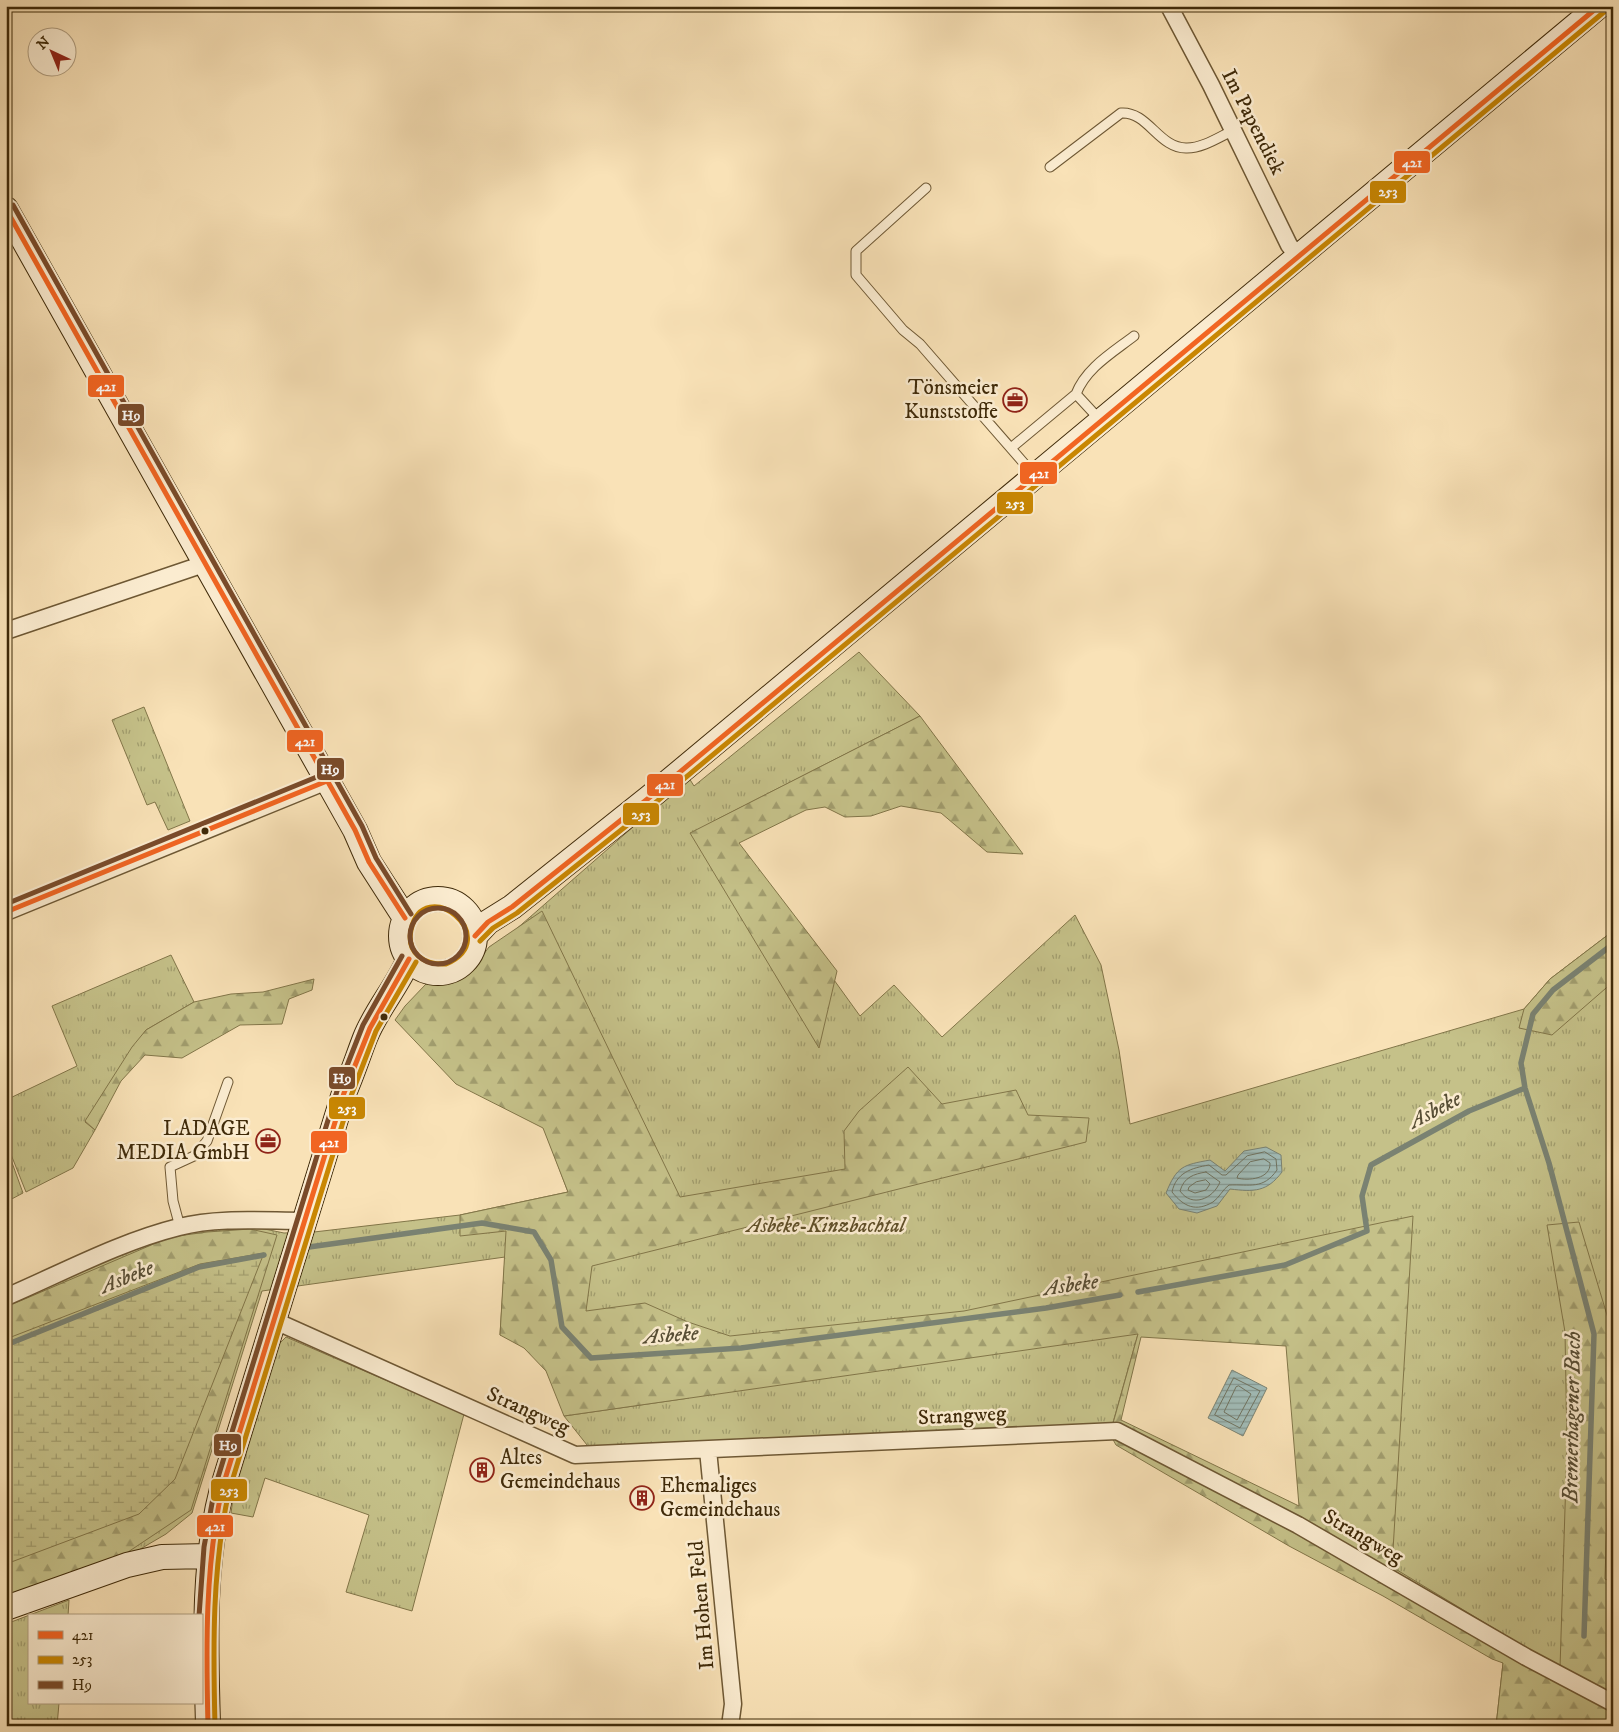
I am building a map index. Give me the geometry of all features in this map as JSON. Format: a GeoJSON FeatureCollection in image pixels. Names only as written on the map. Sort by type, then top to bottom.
{"type":"FeatureCollection","features":[{"type":"Feature","properties":{"kind":"main road"},"geometry":{"type":"LineString","coordinates":[[475,936],[488,922],[512,907],[650,797],[1599,6]]}},
{"type":"Feature","properties":{"kind":"main road"},"geometry":{"type":"LineString","coordinates":[[6,209],[355,830],[369,862],[405,918]]}},
{"type":"Feature","properties":{"kind":"main road"},"geometry":{"type":"LineString","coordinates":[[355,830],[379,854],[408,890],[427,901]]}},
{"type":"Feature","properties":{"kind":"main road"},"geometry":{"type":"LineString","coordinates":[[465,910],[483,906],[554,873]]}},
{"type":"Feature","properties":{"kind":"main road"},"geometry":{"type":"LineString","coordinates":[[427,901],[447,901],[465,910],[472,922],[475,936],[472,949],[459,965],[441,973],[418,965],[402,946],[401,932],[405,918],[414,907],[427,901]]}},
{"type":"Feature","properties":{"kind":"main road"},"geometry":{"type":"LineString","coordinates":[[208,1726],[206,1633],[209,1556],[214,1521],[222,1489],[344,1093],[365,1038],[385,1001],[400,980],[418,965]]}},
{"type":"Feature","properties":{"kind":"main road"},"geometry":{"type":"LineString","coordinates":[[6,1608],[127,1565],[162,1557],[209,1556]]}},
{"type":"Feature","properties":{"kind":"street","name":"Im Papendiek"},"geometry":{"type":"LineString","coordinates":[[1169,6],[1234,130],[1289,245],[1299,258]]}},
{"type":"Feature","properties":{"kind":"street"},"geometry":{"type":"LineString","coordinates":[[6,630],[204,564]]}},
{"type":"Feature","properties":{"kind":"street"},"geometry":{"type":"LineString","coordinates":[[6,912],[327,781]]}},
{"type":"Feature","properties":{"kind":"street"},"geometry":{"type":"LineString","coordinates":[[6,1297],[137,1241],[180,1227],[262,1219],[304,1221]]}},
{"type":"Feature","properties":{"kind":"street","name":"Strangweg"},"geometry":{"type":"LineString","coordinates":[[273,1320],[575,1455],[1117,1431],[1298,1525],[1526,1657],[1613,1703]]}},
{"type":"Feature","properties":{"kind":"street","name":"Im Hohen Feld"},"geometry":{"type":"LineString","coordinates":[[708,1450],[732,1704],[730,1726]]}},
{"type":"Feature","properties":{"kind":"lane"},"geometry":{"type":"LineString","coordinates":[[1050,168],[1121,114],[1131,113],[1176,147],[1188,148],[1206,144],[1234,130]]}},
{"type":"Feature","properties":{"kind":"lane"},"geometry":{"type":"LineString","coordinates":[[926,188],[856,251],[856,275],[1036,476]]}},
{"type":"Feature","properties":{"kind":"lane"},"geometry":{"type":"LineString","coordinates":[[1011,448],[1076,394],[1081,381],[1088,373],[1134,336]]}},
{"type":"Feature","properties":{"kind":"lane"},"geometry":{"type":"LineString","coordinates":[[1076,394],[1102,421]]}},
{"type":"Feature","properties":{"kind":"lane"},"geometry":{"type":"LineString","coordinates":[[180,1227],[173,1201],[170,1167],[194,1156],[207,1141],[228,1082]]}},
{"type":"Feature","properties":{"kind":"green space","name":"Asbeke-Kinzbachtal"},"geometry":{"type":"Polygon","coordinates":[[[859,652],[920,716],[718,819],[860,1016],[894,985],[942,1037],[1075,915],[1101,965],[1119,1050],[1130,1124],[1524,1009],[1550,979],[1613,931],[1613,1726],[1496,1726],[1503,1663],[1391,1569],[1289,1343],[1138,1334],[1112,1426],[591,1450],[564,1416],[689,1398],[537,1337],[500,1335],[505,1257],[262,1291],[192,1513],[166,1534],[137,1551],[6,1598],[6,1302],[211,1218],[284,1233],[314,1232],[460,1215],[568,1192],[538,1112],[434,1001],[689,778],[694,786],[859,652]]]}},
{"type":"Feature","properties":{"kind":"green space"},"geometry":{"type":"Polygon","coordinates":[[[144,707],[190,821],[168,830],[155,802],[147,805],[112,720],[144,707]]]}},
{"type":"Feature","properties":{"kind":"green space"},"geometry":{"type":"Polygon","coordinates":[[[920,716],[1023,854],[987,852],[941,813],[901,806],[871,816],[845,817],[825,807],[806,810],[739,843],[837,971],[819,1048],[690,833],[920,716]]]}},
{"type":"Feature","properties":{"kind":"green space"},"geometry":{"type":"Polygon","coordinates":[[[542,911],[680,1197],[845,1169],[844,1131],[859,1111],[908,1067],[942,1104],[1016,1090],[1028,1115],[1089,1118],[1086,1142],[592,1266],[586,1311],[645,1303],[688,1322],[730,1336],[964,1311],[1413,1216],[1392,1567],[1560,1668],[1567,1445],[1565,1332],[1547,1225],[1579,1222],[1610,1325],[1610,1416],[1605,1579],[1613,1582],[1613,1726],[1496,1726],[1503,1663],[1492,1659],[1383,1596],[1289,1546],[1116,1445],[1110,1434],[1138,1334],[564,1416],[546,1371],[524,1348],[500,1335],[506,1231],[460,1236],[460,1215],[568,1192],[543,1128],[456,1084],[395,1020],[405,1006],[426,984],[456,981],[477,963],[489,947],[542,911]],[[1141,1337],[1121,1420],[1299,1506],[1286,1346],[1141,1337]]]}},
{"type":"Feature","properties":{"kind":"green space"},"geometry":{"type":"Polygon","coordinates":[[[1613,931],[1613,982],[1552,1035],[1519,1028],[1524,1009],[1550,979],[1613,931]]]}},
{"type":"Feature","properties":{"kind":"green space"},"geometry":{"type":"Polygon","coordinates":[[[171,955],[194,1002],[146,1030],[85,1122],[95,1130],[73,1168],[26,1192],[6,1142],[6,1100],[77,1066],[52,1006],[171,955]]]}},
{"type":"Feature","properties":{"kind":"green space"},"geometry":{"type":"Polygon","coordinates":[[[314,979],[312,990],[289,999],[282,1024],[240,1025],[182,1058],[145,1055],[121,1081],[95,1130],[85,1121],[132,1047],[146,1030],[194,1002],[231,994],[263,992],[314,979]]]}},
{"type":"Feature","properties":{"kind":"green space"},"geometry":{"type":"Polygon","coordinates":[[[6,1146],[23,1193],[6,1202],[6,1146]]]}},
{"type":"Feature","properties":{"kind":"green space"},"geometry":{"type":"Polygon","coordinates":[[[250,1229],[277,1235],[191,1510],[104,1568],[6,1602],[6,1307],[170,1237],[250,1229]]]}},
{"type":"Feature","properties":{"kind":"green space"},"geometry":{"type":"Polygon","coordinates":[[[264,1253],[175,1479],[139,1514],[6,1564],[6,1339],[200,1264],[264,1253]]]}},
{"type":"Feature","properties":{"kind":"green space"},"geometry":{"type":"Polygon","coordinates":[[[286,1337],[464,1414],[412,1611],[346,1592],[369,1515],[265,1478],[253,1517],[231,1513],[234,1491],[278,1345],[286,1337]]]}},
{"type":"Feature","properties":{"kind":"green space"},"geometry":{"type":"Polygon","coordinates":[[[69,1600],[68,1614],[32,1614],[69,1600]]]}},
{"type":"Feature","properties":{"kind":"green space"},"geometry":{"type":"Polygon","coordinates":[[[28,1616],[28,1704],[59,1704],[57,1726],[6,1726],[6,1624],[28,1616]]]}},
{"type":"Feature","properties":{"kind":"water"},"geometry":{"type":"Polygon","coordinates":[[[1266,1147],[1281,1155],[1282,1172],[1271,1184],[1265,1187],[1253,1190],[1230,1189],[1217,1206],[1197,1213],[1179,1209],[1166,1193],[1174,1177],[1182,1168],[1193,1163],[1210,1160],[1225,1171],[1244,1151],[1266,1147]]]}},
{"type":"Feature","properties":{"kind":"water"},"geometry":{"type":"Polygon","coordinates":[[[1232,1370],[1267,1388],[1243,1436],[1208,1418],[1232,1370]]]}},
{"type":"Feature","properties":{"kind":"waterway","name":"Bremerhagener Bach"},"geometry":{"type":"LineString","coordinates":[[1584,1636],[1594,1334],[1549,1163],[1525,1088],[1521,1063],[1533,1014],[1553,990],[1613,944]]}},
{"type":"Feature","properties":{"kind":"waterway","name":"Asbeke"},"geometry":{"type":"LineString","coordinates":[[1138,1292],[1285,1265],[1367,1231],[1362,1196],[1371,1165],[1469,1111],[1525,1088]]}},
{"type":"Feature","properties":{"kind":"waterway","name":"Asbeke"},"geometry":{"type":"LineString","coordinates":[[309,1247],[482,1223],[534,1232],[551,1260],[562,1327],[591,1358],[741,1348],[1046,1308],[1120,1295]]}},
{"type":"Feature","properties":{"kind":"waterway","name":"Asbeke"},"geometry":{"type":"LineString","coordinates":[[6,1345],[199,1267],[264,1255]]}},
{"type":"Feature","properties":{"kind":"transit line","name":"421"},"geometry":{"type":"LineString","coordinates":[[475,936],[488,922],[512,907],[650,797],[1599,6]]}},
{"type":"Feature","properties":{"kind":"transit line","name":"253"},"geometry":{"type":"LineString","coordinates":[[480,941],[493,928],[517,913],[655,803],[1604,12]]}},
{"type":"Feature","properties":{"kind":"transit line","name":"H9"},"geometry":{"type":"LineString","coordinates":[[13,205],[362,826],[376,858],[411,914]]}},
{"type":"Feature","properties":{"kind":"transit line","name":"421"},"geometry":{"type":"LineString","coordinates":[[6,209],[355,830],[369,862],[405,918]]}},
{"type":"Feature","properties":{"kind":"transit line","name":"H9"},"geometry":{"type":"LineString","coordinates":[[6,904],[324,774]]}},
{"type":"Feature","properties":{"kind":"transit line","name":"421"},"geometry":{"type":"LineString","coordinates":[[6,912],[327,781]]}},
{"type":"Feature","properties":{"kind":"transit line","name":"253"},"geometry":{"type":"LineString","coordinates":[[430,907],[443,908],[456,916],[464,927],[468,940],[462,953],[446,964],[424,960],[414,952],[411,946],[411,930],[418,914],[430,907]]}},
{"type":"Feature","properties":{"kind":"transit line","name":"H9"},"geometry":{"type":"LineString","coordinates":[[433,908],[443,908],[458,916],[464,925],[466,936],[464,947],[458,956],[443,964],[433,964],[422,959],[415,952],[410,941],[410,931],[415,920],[422,913],[433,908]]}},
{"type":"Feature","properties":{"kind":"transit line","name":"H9"},"geometry":{"type":"LineString","coordinates":[[199,1614],[204,1547],[215,1487],[337,1091],[363,1025],[402,956]]}},
{"type":"Feature","properties":{"kind":"transit line","name":"421"},"geometry":{"type":"LineString","coordinates":[[208,1726],[208,1607],[212,1548],[222,1489],[344,1093],[370,1028],[409,959]]}},
{"type":"Feature","properties":{"kind":"transit line","name":"253"},"geometry":{"type":"LineString","coordinates":[[215,1726],[215,1608],[219,1549],[229,1491],[351,1096],[376,1031],[416,962]]}},
{"type":"Feature","properties":{"kind":"place","name":"Tönsmeier Kunststoffe"},"geometry":{"type":"Point","coordinates":[1015,400]}},
{"type":"Feature","properties":{"kind":"place","name":"LADAGE MEDIA GmbH"},"geometry":{"type":"Point","coordinates":[268,1141]}},
{"type":"Feature","properties":{"kind":"place","name":"Altes Gemeindehaus"},"geometry":{"type":"Point","coordinates":[482,1470]}},
{"type":"Feature","properties":{"kind":"place","name":"Ehemaliges Gemeindehaus"},"geometry":{"type":"Point","coordinates":[642,1498]}}]}
